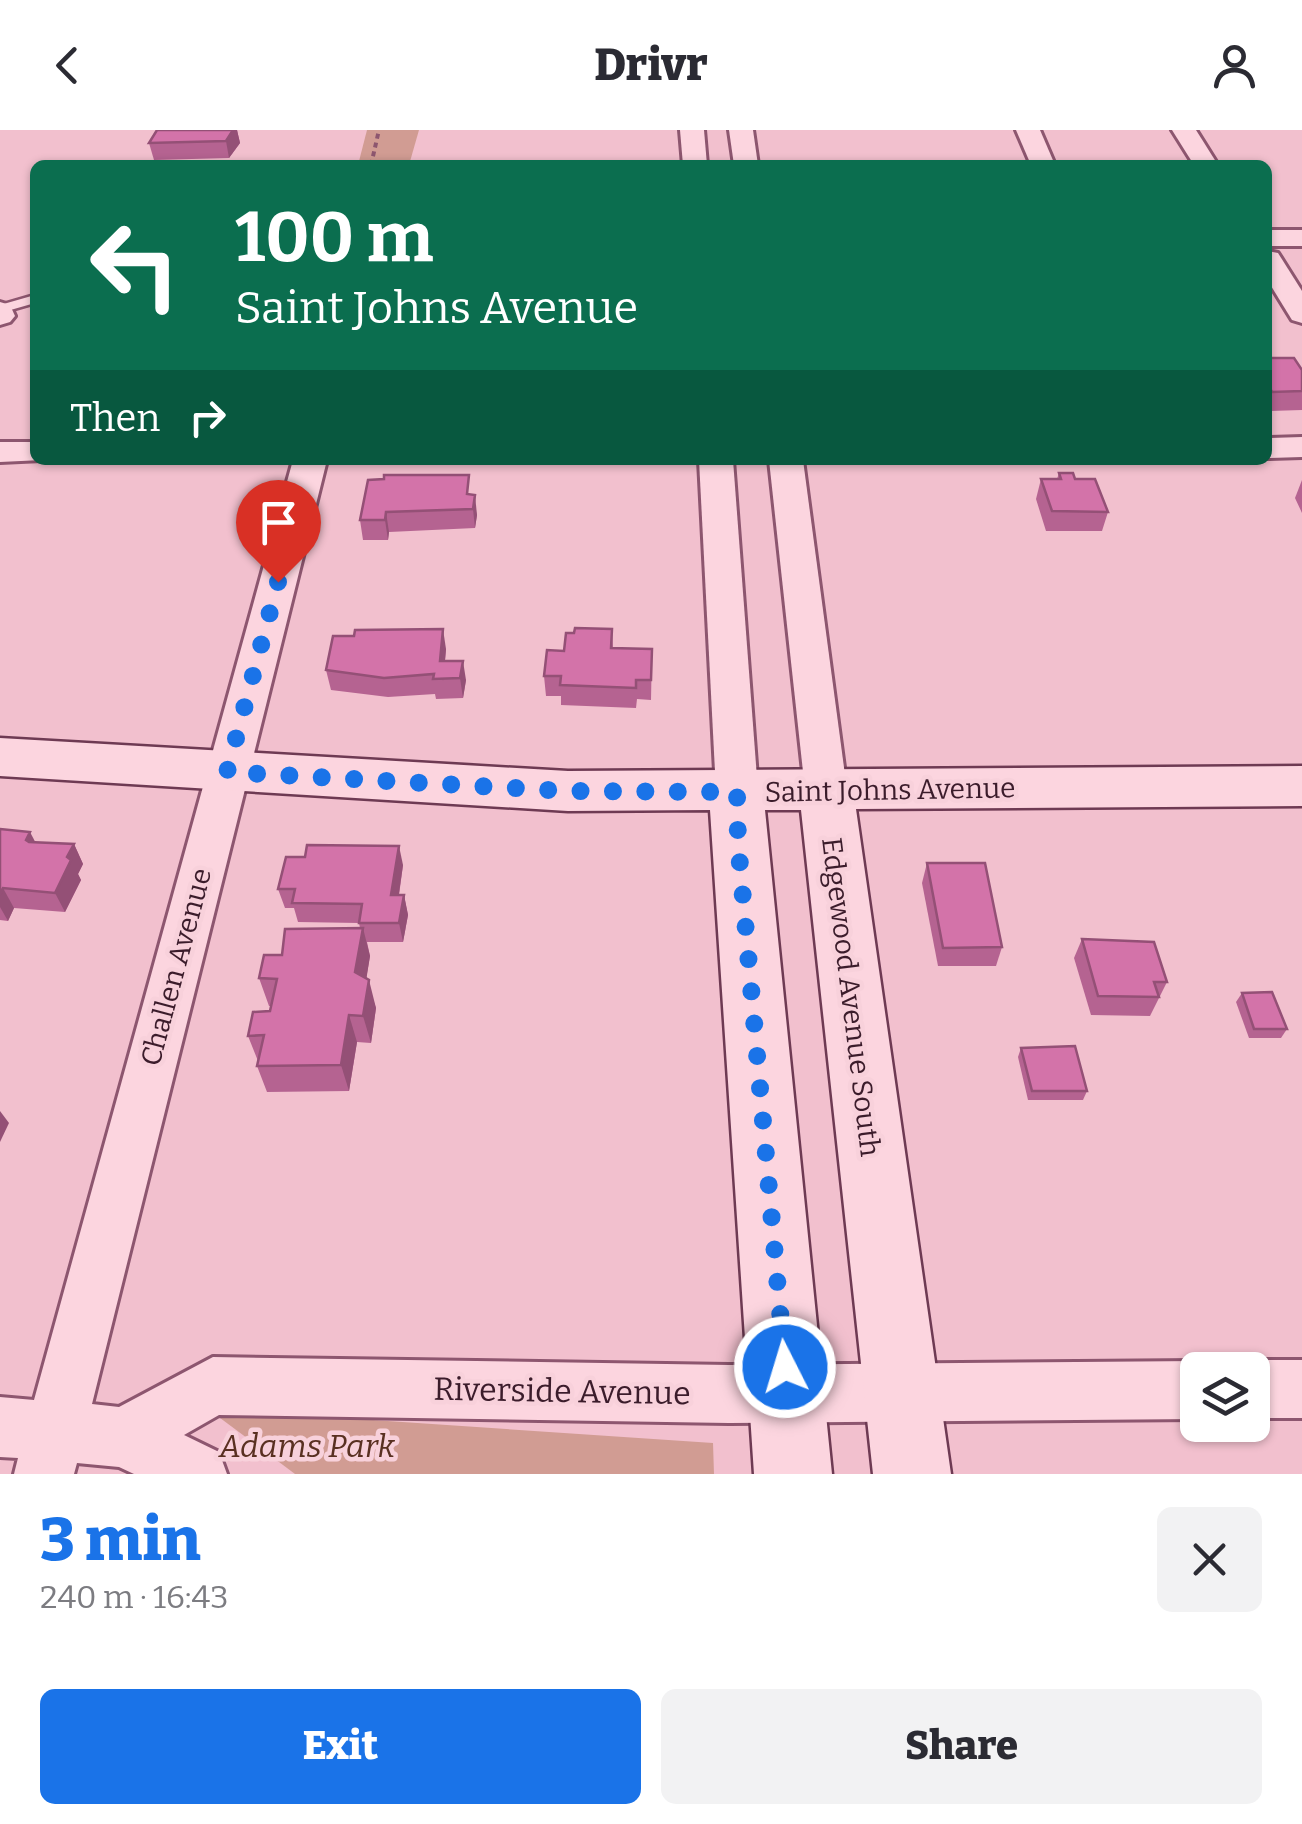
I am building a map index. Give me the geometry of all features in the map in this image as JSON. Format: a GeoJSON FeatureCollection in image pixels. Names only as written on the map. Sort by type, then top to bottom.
{"type":"FeatureCollection","features":[{"type":"Feature","properties":{"kind":"main road","name":"Saint Johns Avenue"},"geometry":{"type":"LineString","coordinates":[[0,758],[568,791],[1302,786]]}},
{"type":"Feature","properties":{"kind":"main road","name":"Edgewood Avenue South"},"geometry":{"type":"LineString","coordinates":[[826,790],[912,1474]]}},
{"type":"Feature","properties":{"kind":"main road"},"geometry":{"type":"LineString","coordinates":[[737,792],[738,842],[793,1474]]}},
{"type":"Feature","properties":{"kind":"street"},"geometry":{"type":"LineString","coordinates":[[692,130],[695,160]]}},
{"type":"Feature","properties":{"kind":"street"},"geometry":{"type":"LineString","coordinates":[[741,130],[745,160]]}},
{"type":"Feature","properties":{"kind":"street"},"geometry":{"type":"LineString","coordinates":[[1028,130],[1042,160]]}},
{"type":"Feature","properties":{"kind":"street"},"geometry":{"type":"LineString","coordinates":[[1184,130],[1203,160]]}},
{"type":"Feature","properties":{"kind":"street"},"geometry":{"type":"LineString","coordinates":[[1272,238],[1302,238]]}},
{"type":"Feature","properties":{"kind":"street"},"geometry":{"type":"LineString","coordinates":[[1272,265],[1302,314]]}},
{"type":"Feature","properties":{"kind":"street"},"geometry":{"type":"LineString","coordinates":[[1272,448],[1302,448]]}},
{"type":"Feature","properties":{"kind":"street"},"geometry":{"type":"LineString","coordinates":[[0,452],[30,452]]}},
{"type":"Feature","properties":{"kind":"street","name":"Challen Avenue"},"geometry":{"type":"LineString","coordinates":[[33,1444],[227,772],[309,465]]}},
{"type":"Feature","properties":{"kind":"street"},"geometry":{"type":"LineString","coordinates":[[716,465],[737,792]]}},
{"type":"Feature","properties":{"kind":"street","name":"Edgewood Avenue South"},"geometry":{"type":"LineString","coordinates":[[787,465],[826,790]]}},
{"type":"Feature","properties":{"kind":"street","name":"Riverside Avenue"},"geometry":{"type":"LineString","coordinates":[[124,1437],[213,1386],[788,1394],[1180,1390]]}},
{"type":"Feature","properties":{"kind":"street"},"geometry":{"type":"LineString","coordinates":[[1270,1389],[1302,1389]]}},
{"type":"Feature","properties":{"kind":"street"},"geometry":{"type":"LineString","coordinates":[[33,1444],[124,1437],[197,1474]]}},
{"type":"Feature","properties":{"kind":"lane"},"geometry":{"type":"LineString","coordinates":[[0,312],[30,300]]}},
{"type":"Feature","properties":{"kind":"path"},"geometry":{"type":"LineString","coordinates":[[371,160],[379,130]]}},
{"type":"Feature","properties":{"kind":"green space"},"geometry":{"type":"Polygon","coordinates":[[[367,130],[419,130],[410,160],[359,160],[367,130]]]}},
{"type":"Feature","properties":{"kind":"green space","name":"Adams Park"},"geometry":{"type":"Polygon","coordinates":[[[208,1409],[713,1443],[714,1474],[295,1474],[208,1409]]]}},
{"type":"Feature","properties":{"kind":"building"},"geometry":{"type":"Polygon","coordinates":[[[157,130],[233,130],[226,141],[149,143],[157,130]]]}},
{"type":"Feature","properties":{"kind":"building"},"geometry":{"type":"Polygon","coordinates":[[[1272,358],[1294,358],[1302,370],[1302,391],[1272,392],[1272,358]]]}},
{"type":"Feature","properties":{"kind":"building"},"geometry":{"type":"Polygon","coordinates":[[[1059,473],[1073,473],[1075,479],[1095,479],[1108,512],[1052,511],[1041,479],[1061,479],[1059,473]]]}},
{"type":"Feature","properties":{"kind":"building"},"geometry":{"type":"Polygon","coordinates":[[[384,475],[469,475],[467,494],[475,495],[473,509],[386,512],[385,520],[360,520],[368,480],[384,479],[384,475]]]}},
{"type":"Feature","properties":{"kind":"building"},"geometry":{"type":"Polygon","coordinates":[[[575,628],[612,629],[611,648],[652,649],[651,680],[636,680],[636,688],[560,685],[561,676],[544,676],[547,650],[564,651],[566,633],[574,633],[575,628]]]}},
{"type":"Feature","properties":{"kind":"building"},"geometry":{"type":"Polygon","coordinates":[[[443,629],[440,661],[463,661],[460,678],[433,679],[434,674],[384,678],[326,670],[333,636],[354,636],[355,630],[443,629]]]}},
{"type":"Feature","properties":{"kind":"building"},"geometry":{"type":"Polygon","coordinates":[[[0,829],[30,832],[26,840],[29,842],[74,844],[55,893],[3,888],[0,895],[0,829]]]}},
{"type":"Feature","properties":{"kind":"building"},"geometry":{"type":"Polygon","coordinates":[[[307,845],[399,846],[391,895],[404,895],[399,923],[359,923],[362,904],[292,903],[295,889],[278,889],[286,857],[305,857],[307,845]]]}},
{"type":"Feature","properties":{"kind":"building"},"geometry":{"type":"Polygon","coordinates":[[[927,863],[985,863],[1002,947],[943,948],[927,863]]]}},
{"type":"Feature","properties":{"kind":"building"},"geometry":{"type":"Polygon","coordinates":[[[363,928],[355,972],[369,980],[363,1016],[349,1015],[341,1065],[257,1066],[264,1035],[248,1036],[253,1012],[270,1011],[277,979],[259,978],[264,955],[282,955],[285,929],[363,928]]]}},
{"type":"Feature","properties":{"kind":"building"},"geometry":{"type":"Polygon","coordinates":[[[1082,939],[1154,942],[1167,982],[1154,982],[1159,997],[1098,996],[1082,939]]]}},
{"type":"Feature","properties":{"kind":"building"},"geometry":{"type":"Polygon","coordinates":[[[1272,992],[1287,1029],[1254,1029],[1242,993],[1272,992]]]}},
{"type":"Feature","properties":{"kind":"building"},"geometry":{"type":"Polygon","coordinates":[[[1075,1046],[1087,1091],[1032,1091],[1021,1048],[1075,1046]]]}},
{"type":"Feature","properties":{"kind":"route"},"geometry":{"type":"LineString","coordinates":[[278,582],[227,772],[568,791],[737,792],[738,842],[785,1367]]}}]}
